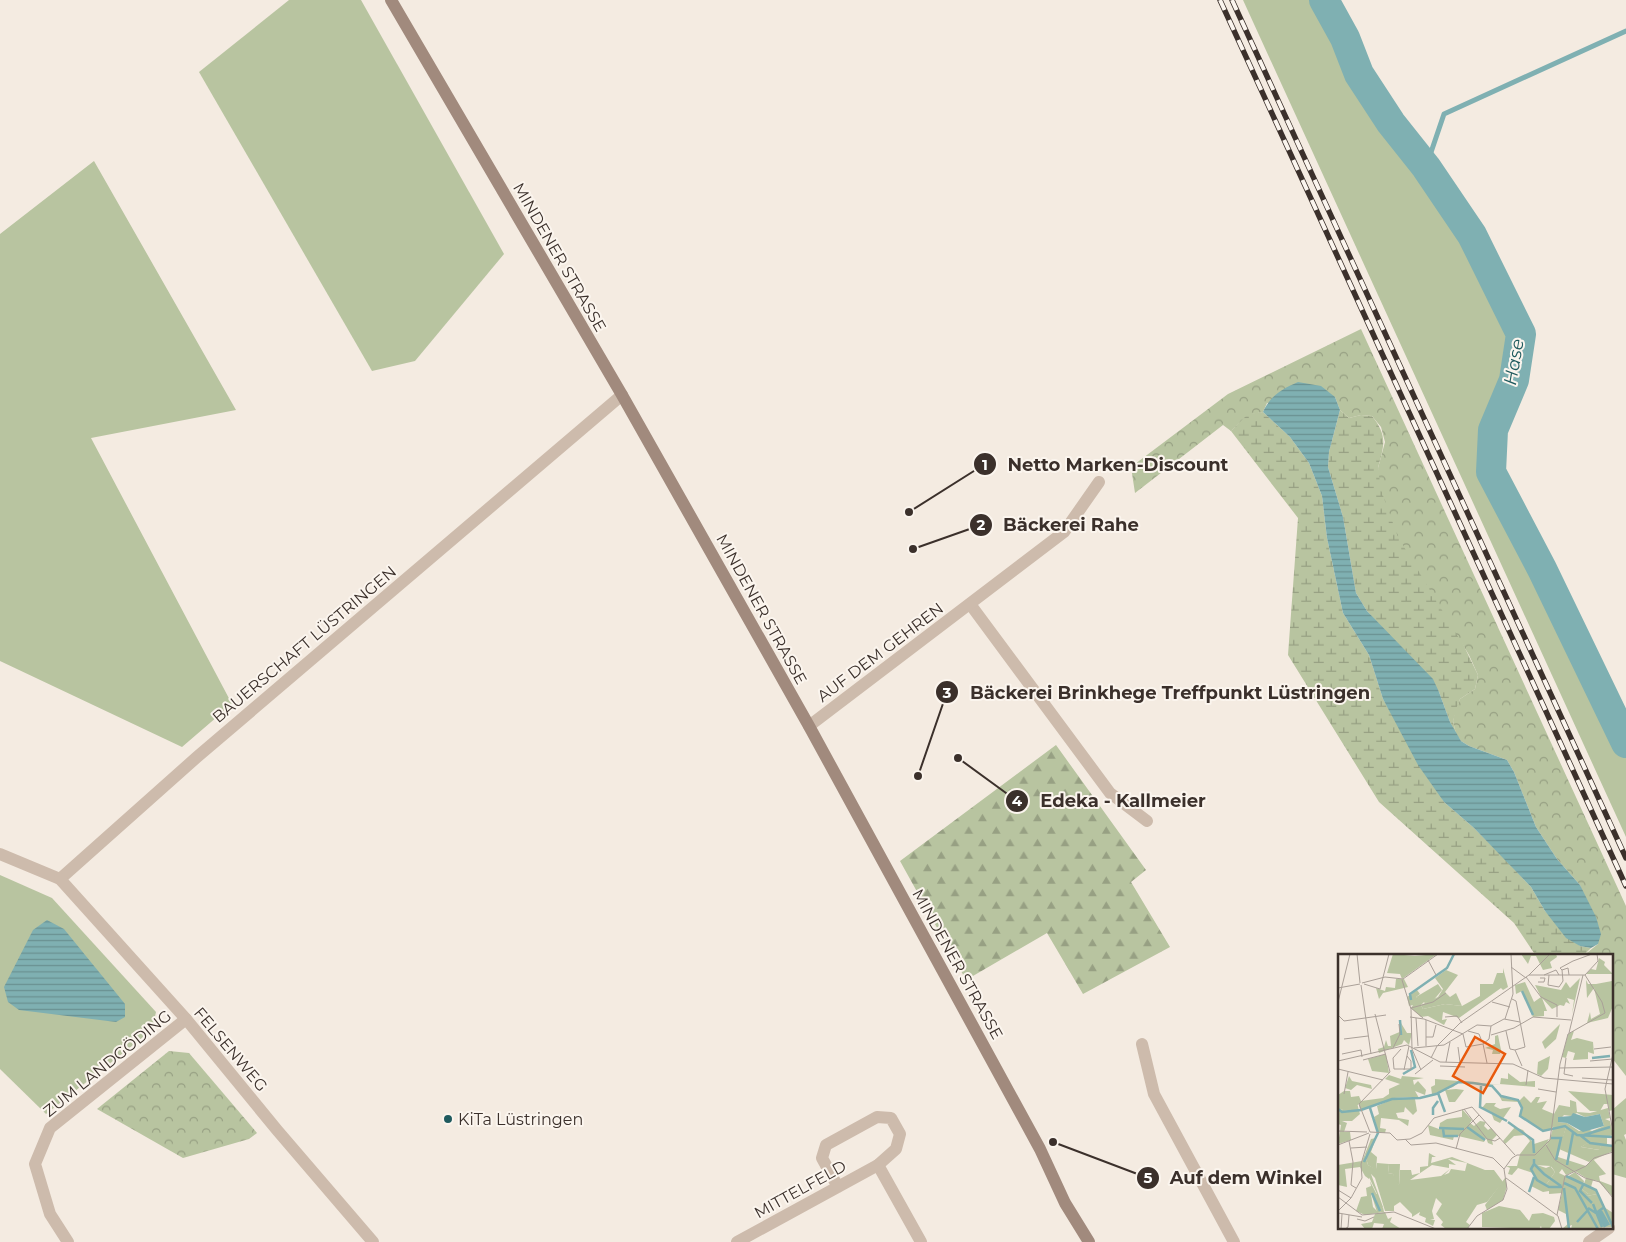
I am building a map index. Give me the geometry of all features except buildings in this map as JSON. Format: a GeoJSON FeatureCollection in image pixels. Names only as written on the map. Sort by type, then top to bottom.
{"type":"FeatureCollection","features":[{"type":"Feature","properties":{"kind":"main road","name":"MINDENER STRASSE"},"geometry":{"type":"LineString","coordinates":[[391,0],[622,395],[809,726],[1040,1150],[1065,1203],[1089,1242]]}},
{"type":"Feature","properties":{"kind":"street","name":"BAUERSCHAFT LÜSTRINGEN"},"geometry":{"type":"LineString","coordinates":[[60,880],[205,750],[622,395]]}},
{"type":"Feature","properties":{"kind":"street","name":"AUF DEM GEHREN"},"geometry":{"type":"LineString","coordinates":[[809,726],[1064,532],[1099,482]]}},
{"type":"Feature","properties":{"kind":"street"},"geometry":{"type":"LineString","coordinates":[[970,604],[1110,793],[1147,821]]}},
{"type":"Feature","properties":{"kind":"street"},"geometry":{"type":"LineString","coordinates":[[0,854],[60,880]]}},
{"type":"Feature","properties":{"kind":"street","name":"FELSENWEG"},"geometry":{"type":"LineString","coordinates":[[60,880],[186,1019],[277,1130],[373,1242]]}},
{"type":"Feature","properties":{"kind":"street","name":"ZUM LANDGÖDING"},"geometry":{"type":"LineString","coordinates":[[68,1242],[50,1214],[35,1164],[50,1128],[186,1019]]}},
{"type":"Feature","properties":{"kind":"street"},"geometry":{"type":"LineString","coordinates":[[1142,1044],[1154,1094],[1234,1242]]}},
{"type":"Feature","properties":{"kind":"street","name":"MITTELFELD"},"geometry":{"type":"LineString","coordinates":[[737,1242],[838,1187],[878,1165],[896,1149],[900,1134],[892,1118],[877,1116],[826,1145],[822,1158],[838,1187]]}},
{"type":"Feature","properties":{"kind":"street"},"geometry":{"type":"LineString","coordinates":[[878,1165],[921,1242]]}},
{"type":"Feature","properties":{"kind":"street"},"geometry":{"type":"LineString","coordinates":[[1589,1242],[1608,1230]]}},
{"type":"Feature","properties":{"kind":"green space"},"geometry":{"type":"Polygon","coordinates":[[[289,0],[361,0],[504,254],[415,361],[372,371],[199,72],[289,0]]]}},
{"type":"Feature","properties":{"kind":"green space"},"geometry":{"type":"Polygon","coordinates":[[[1243,0],[1324,0],[1345,38],[1359,74],[1391,123],[1426,167],[1472,235],[1521,334],[1514,380],[1493,430],[1491,472],[1542,569],[1626,743],[1626,837],[1243,0]]]}},
{"type":"Feature","properties":{"kind":"green space"},"geometry":{"type":"Polygon","coordinates":[[[94,161],[236,410],[91,438],[232,704],[182,747],[0,661],[0,234],[94,161]]]}},
{"type":"Feature","properties":{"kind":"green space"},"geometry":{"type":"Polygon","coordinates":[[[1361,329],[1626,906],[1626,1076],[1614,1061],[1614,954],[1586,954],[1598,944],[1580,885],[1557,859],[1536,827],[1514,772],[1507,760],[1469,746],[1461,741],[1456,734],[1453,721],[1455,712],[1460,699],[1475,689],[1478,675],[1469,655],[1398,537],[1381,490],[1378,468],[1385,442],[1381,427],[1372,416],[1361,415],[1349,418],[1340,410],[1335,397],[1267,403],[1263,412],[1247,415],[1231,431],[1223,425],[1135,493],[1131,467],[1228,394],[1361,329]]]}},
{"type":"Feature","properties":{"kind":"green space"},"geometry":{"type":"Polygon","coordinates":[[[1340,410],[1349,418],[1361,415],[1372,416],[1381,429],[1383,447],[1378,468],[1478,675],[1475,689],[1460,699],[1453,721],[1456,734],[1439,692],[1367,611],[1356,593],[1343,517],[1328,467],[1329,452],[1340,410]]]}},
{"type":"Feature","properties":{"kind":"green space"},"geometry":{"type":"Polygon","coordinates":[[[1263,412],[1290,437],[1309,463],[1322,496],[1327,538],[1343,613],[1369,655],[1383,699],[1444,802],[1503,857],[1531,887],[1545,911],[1580,946],[1591,948],[1585,954],[1535,954],[1514,923],[1379,802],[1288,655],[1298,518],[1231,431],[1247,414],[1263,412]]]}},
{"type":"Feature","properties":{"kind":"green space"},"geometry":{"type":"Polygon","coordinates":[[[1056,745],[1146,870],[1131,882],[1170,947],[1083,994],[1047,933],[966,980],[900,861],[1056,745]]]}},
{"type":"Feature","properties":{"kind":"green space"},"geometry":{"type":"Polygon","coordinates":[[[0,875],[52,898],[156,1012],[152,1030],[46,1114],[0,1069],[0,875]]]}},
{"type":"Feature","properties":{"kind":"green space"},"geometry":{"type":"Polygon","coordinates":[[[169,1051],[189,1053],[257,1133],[249,1139],[183,1158],[97,1109],[169,1051]]]}},
{"type":"Feature","properties":{"kind":"green space"},"geometry":{"type":"Polygon","coordinates":[[[1626,1098],[1626,1134],[1624,1135],[1626,1140],[1626,1178],[1614,1175],[1614,1108],[1626,1098]]]}},
{"type":"Feature","properties":{"kind":"water"},"geometry":{"type":"Polygon","coordinates":[[[1298,382],[1321,386],[1335,397],[1340,410],[1329,452],[1328,467],[1343,517],[1356,593],[1367,611],[1433,679],[1450,722],[1461,741],[1469,746],[1507,760],[1514,772],[1536,827],[1557,859],[1580,885],[1596,917],[1601,934],[1598,944],[1591,948],[1580,946],[1566,938],[1545,911],[1531,887],[1474,828],[1444,802],[1418,765],[1383,699],[1369,655],[1343,613],[1327,538],[1322,496],[1309,463],[1290,437],[1263,412],[1277,394],[1298,382]]]}},
{"type":"Feature","properties":{"kind":"water"},"geometry":{"type":"Polygon","coordinates":[[[47,920],[64,929],[125,1004],[125,1017],[116,1022],[19,1010],[8,1002],[4,987],[33,930],[47,920]]]}},
{"type":"Feature","properties":{"kind":"waterway","name":"Hase"},"geometry":{"type":"LineString","coordinates":[[1324,0],[1345,38],[1359,74],[1391,123],[1426,167],[1472,235],[1521,334],[1514,380],[1493,430],[1491,472],[1542,569],[1626,743]]}},
{"type":"Feature","properties":{"kind":"waterway"},"geometry":{"type":"LineString","coordinates":[[1426,167],[1444,114],[1626,31]]}},
{"type":"Feature","properties":{"kind":"railway"},"geometry":{"type":"LineString","coordinates":[[1220,0],[1626,886]]}},
{"type":"Feature","properties":{"kind":"railway"},"geometry":{"type":"LineString","coordinates":[[1232,0],[1626,858]]}},
{"type":"Feature","properties":{"kind":"place","name":"Netto Marken-Discount"},"geometry":{"type":"Point","coordinates":[909,512]}},
{"type":"Feature","properties":{"kind":"place","name":"Bäckerei Rahe"},"geometry":{"type":"Point","coordinates":[913,549]}},
{"type":"Feature","properties":{"kind":"place","name":"Edeka - Kallmeier"},"geometry":{"type":"Point","coordinates":[958,758]}},
{"type":"Feature","properties":{"kind":"place","name":"Bäckerei Brinkhege Treffpunkt Lüstringen"},"geometry":{"type":"Point","coordinates":[918,776]}},
{"type":"Feature","properties":{"kind":"place","name":"KiTa Lüstringen"},"geometry":{"type":"Point","coordinates":[448,1119]}},
{"type":"Feature","properties":{"kind":"place","name":"Auf dem Winkel"},"geometry":{"type":"Point","coordinates":[1053,1142]}}]}
